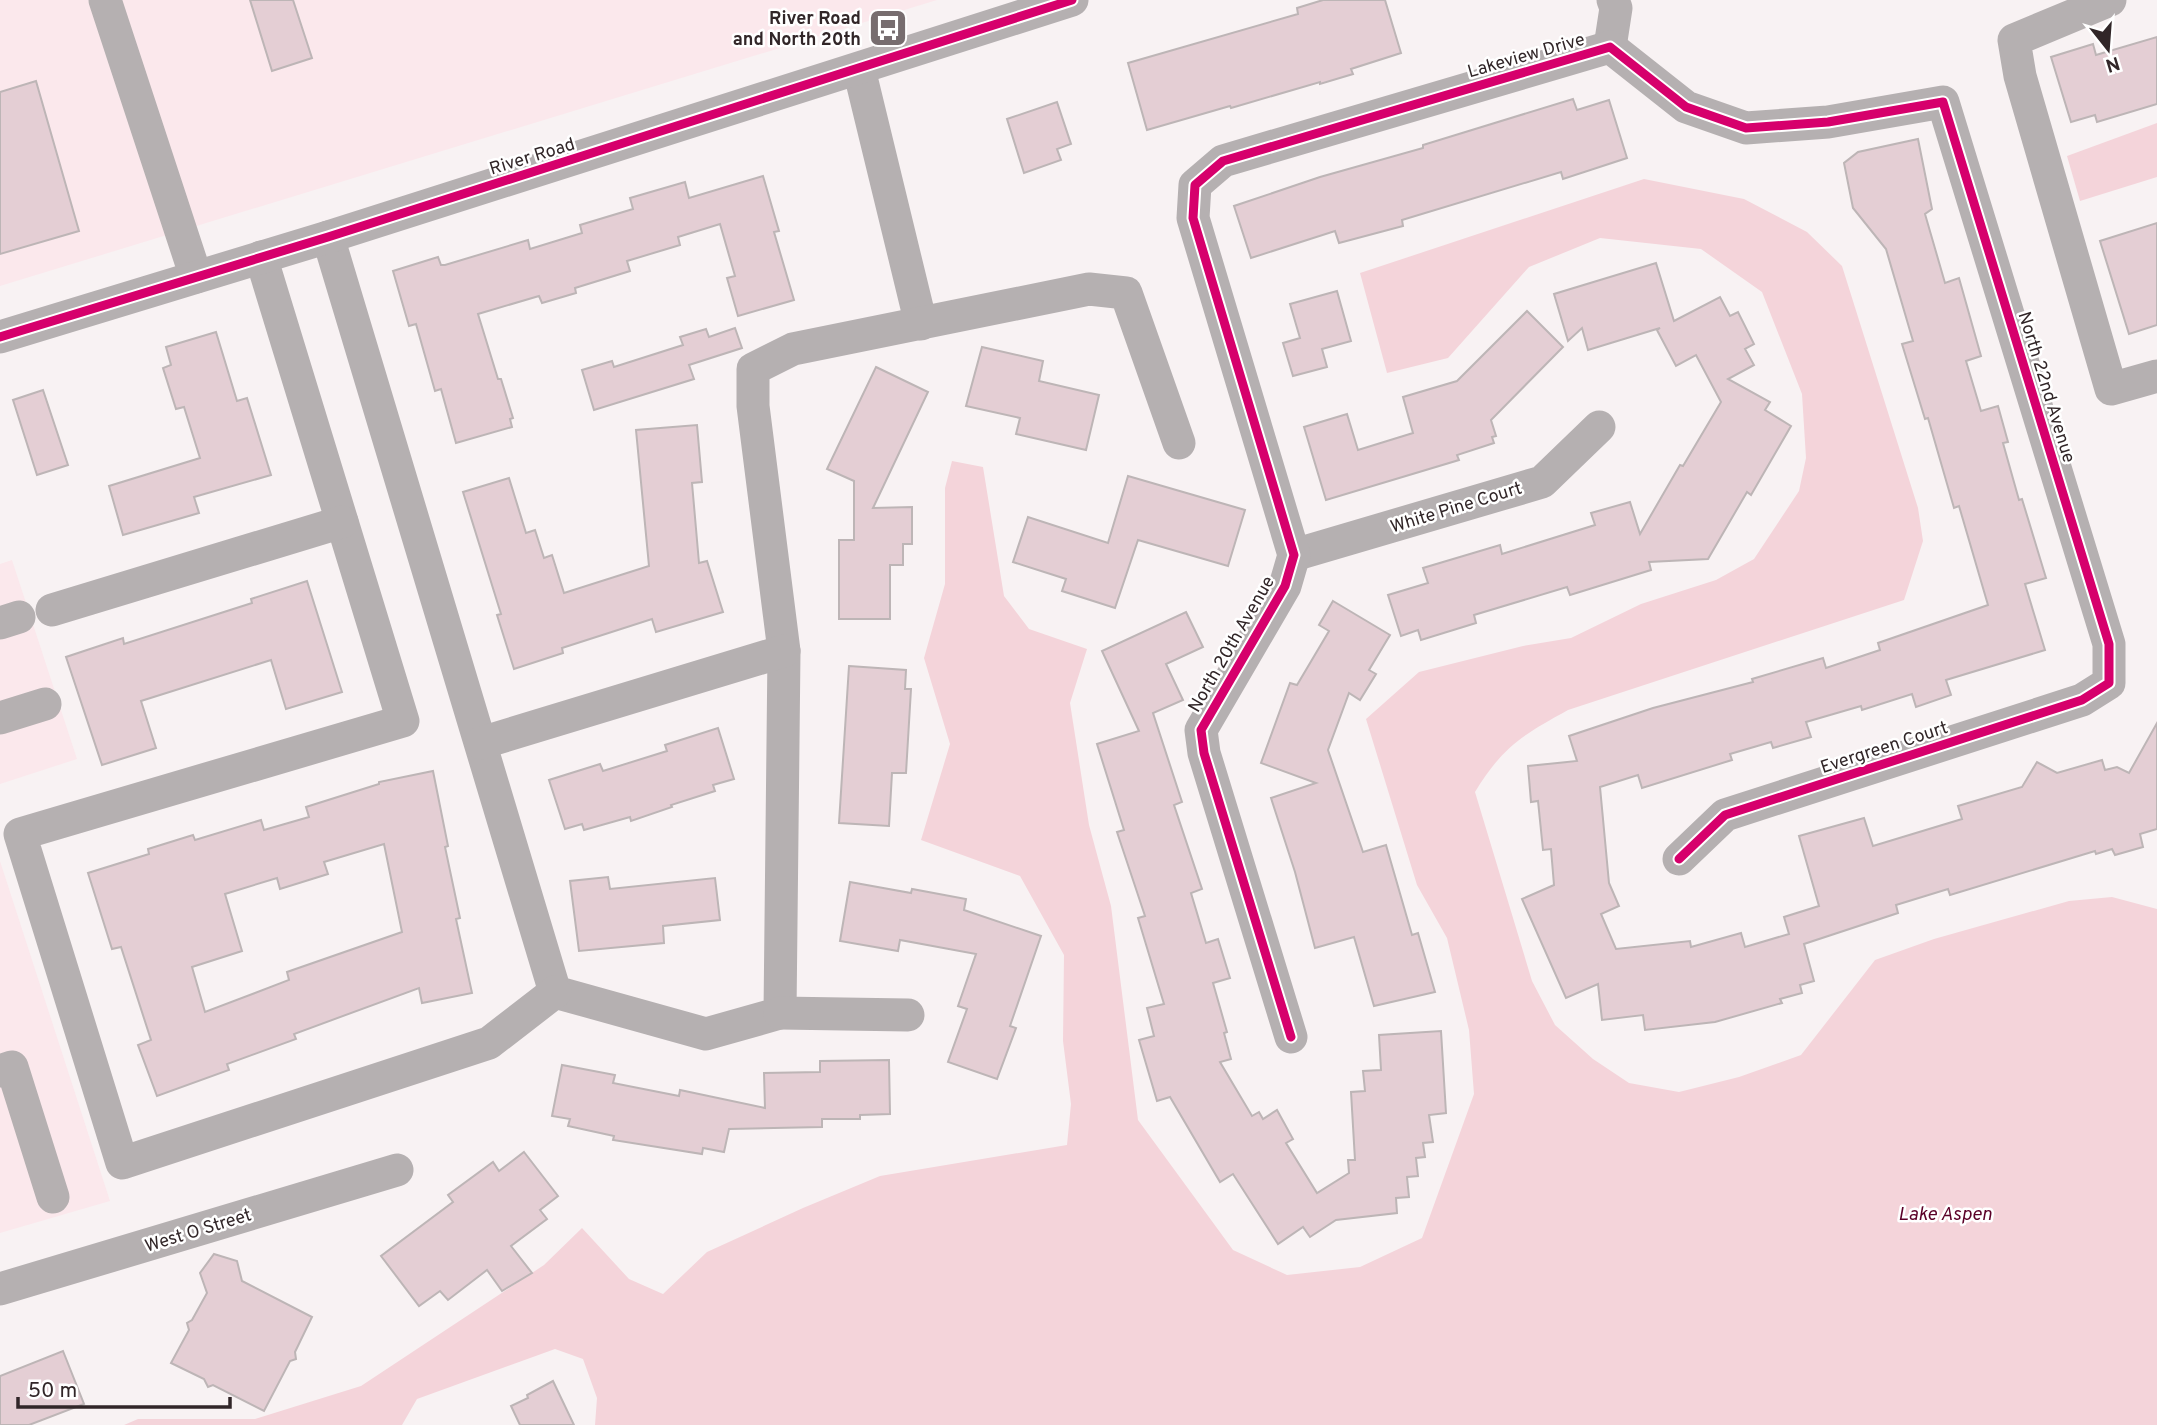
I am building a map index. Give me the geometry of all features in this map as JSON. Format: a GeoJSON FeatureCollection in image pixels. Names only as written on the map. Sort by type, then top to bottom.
{"type":"FeatureCollection","features":[{"type":"Feature","properties":{"kind":"street"},"geometry":{"type":"LineString","coordinates":[[105,0],[196,277]]}},
{"type":"Feature","properties":{"kind":"street","name":"River Road"},"geometry":{"type":"LineString","coordinates":[[0,337],[328,237],[1072,0]]}},
{"type":"Feature","properties":{"kind":"street"},"geometry":{"type":"LineString","coordinates":[[1609,47],[1616,8],[1614,0]]}},
{"type":"Feature","properties":{"kind":"street"},"geometry":{"type":"LineString","coordinates":[[2110,0],[2014,40],[2020,76],[2111,388],[2157,376]]}},
{"type":"Feature","properties":{"kind":"street","name":"Lakeview Drive"},"geometry":{"type":"LineString","coordinates":[[1294,555],[1193,218],[1195,185],[1223,161],[1609,47],[1686,107],[1746,128],[1828,122],[1943,102]]}},
{"type":"Feature","properties":{"kind":"street"},"geometry":{"type":"LineString","coordinates":[[859,69],[921,324]]}},
{"type":"Feature","properties":{"kind":"street","name":"North 22nd Avenue"},"geometry":{"type":"LineString","coordinates":[[1943,102],[2109,644],[2109,683]]}},
{"type":"Feature","properties":{"kind":"street"},"geometry":{"type":"LineString","coordinates":[[328,237],[555,992]]}},
{"type":"Feature","properties":{"kind":"street"},"geometry":{"type":"LineString","coordinates":[[261,257],[403,721],[20,834],[122,1163],[489,1043],[555,992]]}},
{"type":"Feature","properties":{"kind":"street"},"geometry":{"type":"LineString","coordinates":[[780,1013],[784,651],[753,406],[753,369],[793,349],[1089,289],[1126,293],[1179,443]]}},
{"type":"Feature","properties":{"kind":"street","name":"White Pine Court"},"geometry":{"type":"LineString","coordinates":[[1294,555],[1542,482],[1599,428]]}},
{"type":"Feature","properties":{"kind":"street"},"geometry":{"type":"LineString","coordinates":[[52,610],[342,522]]}},
{"type":"Feature","properties":{"kind":"street","name":"North 20th Avenue"},"geometry":{"type":"LineString","coordinates":[[1291,1037],[1204,753],[1201,730],[1285,586],[1294,555]]}},
{"type":"Feature","properties":{"kind":"street"},"geometry":{"type":"LineString","coordinates":[[481,743],[784,651]]}},
{"type":"Feature","properties":{"kind":"street","name":"Evergreen Court"},"geometry":{"type":"LineString","coordinates":[[1679,859],[1725,815],[2082,700],[2109,683]]}},
{"type":"Feature","properties":{"kind":"street"},"geometry":{"type":"LineString","coordinates":[[0,718],[45,704]]}},
{"type":"Feature","properties":{"kind":"street"},"geometry":{"type":"LineString","coordinates":[[555,992],[706,1034],[780,1013],[908,1015]]}},
{"type":"Feature","properties":{"kind":"street"},"geometry":{"type":"LineString","coordinates":[[0,1071],[12,1067],[53,1197]]}},
{"type":"Feature","properties":{"kind":"street","name":"West O Street"},"geometry":{"type":"LineString","coordinates":[[0,1289],[397,1170]]}},
{"type":"Feature","properties":{"kind":"shaded area"},"geometry":{"type":"Polygon","coordinates":[[[0,0],[937,0],[0,286],[0,0]]]}},
{"type":"Feature","properties":{"kind":"shaded area"},"geometry":{"type":"Polygon","coordinates":[[[12,560],[77,759],[0,784],[0,564],[12,560]]]}},
{"type":"Feature","properties":{"kind":"shaded area"},"geometry":{"type":"Polygon","coordinates":[[[0,861],[110,1201],[0,1233],[0,861]]]}},
{"type":"Feature","properties":{"kind":"water"},"geometry":{"type":"Polygon","coordinates":[[[2157,123],[2157,177],[2080,201],[2067,156],[2157,123]]]}},
{"type":"Feature","properties":{"kind":"water","name":"Lake Aspen"},"geometry":{"type":"Polygon","coordinates":[[[1644,179],[1744,199],[1807,232],[1842,266],[1918,508],[1923,541],[1904,600],[1568,710],[1526,735],[1495,763],[1475,792],[1532,981],[1555,1025],[1593,1059],[1629,1083],[1679,1092],[1739,1077],[1801,1055],[1875,960],[1934,939],[2069,901],[2112,897],[2157,909],[2157,1425],[595,1425],[597,1398],[583,1359],[555,1349],[417,1399],[402,1425],[124,1425],[138,1419],[255,1419],[361,1386],[544,1265],[582,1228],[629,1279],[663,1294],[707,1252],[880,1176],[1067,1145],[1071,1104],[1063,1041],[1064,955],[1020,876],[921,840],[950,744],[924,658],[945,584],[945,488],[952,461],[983,467],[1004,596],[1029,629],[1087,649],[1070,703],[1089,825],[1111,906],[1138,1120],[1233,1250],[1287,1275],[1360,1267],[1422,1238],[1474,1094],[1469,1030],[1447,938],[1417,885],[1366,719],[1419,672],[1523,646],[1571,638],[1641,604],[1716,580],[1754,559],[1799,491],[1806,458],[1802,394],[1762,292],[1701,249],[1600,238],[1529,267],[1448,358],[1387,373],[1360,273],[1644,179]]]}},
{"type":"Feature","properties":{"kind":"building"},"geometry":{"type":"Polygon","coordinates":[[[250,0],[293,0],[312,58],[272,71],[250,0]]]}},
{"type":"Feature","properties":{"kind":"building"},"geometry":{"type":"Polygon","coordinates":[[[1323,0],[1385,0],[1401,53],[1351,69],[1353,74],[1147,130],[1128,63],[1298,14],[1297,8],[1323,0]]]}},
{"type":"Feature","properties":{"kind":"building"},"geometry":{"type":"Polygon","coordinates":[[[2157,37],[2157,104],[2097,122],[2095,115],[2071,122],[2051,57],[2093,44],[2096,55],[2157,37]]]}},
{"type":"Feature","properties":{"kind":"building"},"geometry":{"type":"Polygon","coordinates":[[[36,81],[79,231],[0,254],[0,92],[36,81]]]}},
{"type":"Feature","properties":{"kind":"building"},"geometry":{"type":"Polygon","coordinates":[[[1573,99],[1577,110],[1609,100],[1627,158],[1563,179],[1561,172],[1402,220],[1403,226],[1339,243],[1335,231],[1251,258],[1234,206],[1573,99]]]}},
{"type":"Feature","properties":{"kind":"building"},"geometry":{"type":"Polygon","coordinates":[[[1057,102],[1071,144],[1057,149],[1061,160],[1024,173],[1007,119],[1057,102]]]}},
{"type":"Feature","properties":{"kind":"building"},"geometry":{"type":"Polygon","coordinates":[[[1918,139],[1932,209],[1925,214],[1945,283],[1959,278],[1981,356],[1966,361],[1981,411],[1998,406],[2008,442],[2003,443],[2046,578],[2025,584],[2045,650],[1946,680],[1951,695],[1916,707],[1912,694],[1862,710],[1861,706],[1806,722],[1811,737],[1773,748],[1771,742],[1730,754],[1732,760],[1642,788],[1638,775],[1600,787],[1609,883],[1619,906],[1601,914],[1616,949],[1690,941],[1691,947],[1741,933],[1745,947],[1789,934],[1784,917],[1819,906],[1799,836],[1864,818],[1873,846],[1962,819],[1958,806],[2022,787],[2037,762],[2057,773],[2102,760],[2105,770],[2117,767],[2129,773],[2157,723],[2157,829],[2140,834],[2143,847],[2115,855],[2112,849],[2096,854],[2095,851],[1950,895],[1948,889],[1896,905],[1898,913],[1804,944],[1814,981],[1800,985],[1802,993],[1780,999],[1782,1003],[1715,1022],[1645,1030],[1643,1015],[1602,1020],[1598,984],[1566,998],[1522,899],[1554,885],[1551,849],[1543,850],[1538,801],[1531,802],[1528,766],[1577,761],[1569,736],[1653,708],[1753,682],[1752,679],[1823,658],[1826,668],[1880,650],[1878,643],[1988,605],[1959,506],[1954,508],[1928,418],[1925,419],[1902,344],[1913,341],[1886,249],[1853,208],[1844,163],[1858,152],[1918,139]]]}},
{"type":"Feature","properties":{"kind":"building"},"geometry":{"type":"Polygon","coordinates":[[[763,176],[779,231],[774,232],[794,300],[738,316],[727,278],[735,276],[720,224],[678,237],[680,245],[627,261],[630,271],[575,288],[576,293],[542,303],[539,296],[478,314],[513,418],[510,419],[512,427],[456,443],[441,389],[435,391],[416,324],[409,326],[393,271],[438,257],[441,265],[445,265],[528,240],[530,249],[582,233],[580,225],[633,209],[630,198],[685,182],[689,198],[763,176]]]}},
{"type":"Feature","properties":{"kind":"building"},"geometry":{"type":"Polygon","coordinates":[[[2157,223],[2157,325],[2129,334],[2100,241],[2157,223]]]}},
{"type":"Feature","properties":{"kind":"building"},"geometry":{"type":"Polygon","coordinates":[[[1656,263],[1674,321],[1720,297],[1730,316],[1738,312],[1754,344],[1745,349],[1754,365],[1728,379],[1770,402],[1765,410],[1791,426],[1751,495],[1747,492],[1708,559],[1649,562],[1651,570],[1570,595],[1567,587],[1474,615],[1476,623],[1421,640],[1418,630],[1401,636],[1388,595],[1428,583],[1423,568],[1500,545],[1502,554],[1595,525],[1591,513],[1630,502],[1640,534],[1721,402],[1696,355],[1676,366],[1657,330],[1660,328],[1588,350],[1582,328],[1568,341],[1554,294],[1656,263]]]}},
{"type":"Feature","properties":{"kind":"building"},"geometry":{"type":"Polygon","coordinates":[[[1337,291],[1351,341],[1322,349],[1327,367],[1293,376],[1283,343],[1300,338],[1290,304],[1337,291]]]}},
{"type":"Feature","properties":{"kind":"building"},"geometry":{"type":"Polygon","coordinates":[[[1527,311],[1563,347],[1491,420],[1496,436],[1492,437],[1494,443],[1457,455],[1459,460],[1326,500],[1304,427],[1347,414],[1358,450],[1413,433],[1403,397],[1457,381],[1527,311]]]}},
{"type":"Feature","properties":{"kind":"building"},"geometry":{"type":"Polygon","coordinates":[[[735,328],[742,348],[689,365],[694,379],[594,410],[582,370],[612,361],[614,367],[683,345],[680,337],[706,329],[709,337],[735,328]]]}},
{"type":"Feature","properties":{"kind":"building"},"geometry":{"type":"Polygon","coordinates":[[[216,332],[237,401],[247,398],[271,475],[194,497],[199,513],[123,535],[109,486],[200,458],[184,407],[176,409],[163,368],[171,365],[166,347],[216,332]]]}},
{"type":"Feature","properties":{"kind":"building"},"geometry":{"type":"Polygon","coordinates":[[[982,347],[1043,361],[1039,381],[1099,395],[1086,450],[1016,434],[1020,418],[966,406],[982,347]]]}},
{"type":"Feature","properties":{"kind":"building"},"geometry":{"type":"Polygon","coordinates":[[[876,367],[928,392],[873,508],[912,507],[912,544],[903,544],[903,565],[890,565],[890,619],[839,619],[839,540],[854,540],[854,481],[827,469],[876,367]]]}},
{"type":"Feature","properties":{"kind":"building"},"geometry":{"type":"Polygon","coordinates":[[[43,390],[68,465],[37,475],[13,400],[43,390]]]}},
{"type":"Feature","properties":{"kind":"building"},"geometry":{"type":"Polygon","coordinates":[[[697,425],[702,482],[692,483],[699,563],[707,561],[723,612],[656,632],[652,619],[562,648],[563,653],[514,669],[497,615],[501,614],[463,492],[509,478],[526,533],[535,530],[544,558],[552,555],[564,593],[649,566],[636,430],[697,425]]]}},
{"type":"Feature","properties":{"kind":"building"},"geometry":{"type":"Polygon","coordinates":[[[1128,476],[1245,510],[1228,566],[1138,540],[1115,608],[1062,591],[1066,579],[1013,562],[1028,517],[1108,543],[1128,476]]]}},
{"type":"Feature","properties":{"kind":"building"},"geometry":{"type":"Polygon","coordinates":[[[307,581],[342,692],[286,709],[271,660],[141,701],[156,748],[102,765],[66,657],[123,638],[124,644],[252,603],[251,599],[307,581]]]}},
{"type":"Feature","properties":{"kind":"building"},"geometry":{"type":"Polygon","coordinates":[[[1333,601],[1390,635],[1369,670],[1376,674],[1360,700],[1349,693],[1328,750],[1363,852],[1386,845],[1412,935],[1418,933],[1435,992],[1374,1006],[1354,937],[1315,948],[1295,872],[1271,798],[1316,783],[1261,763],[1290,683],[1297,685],[1329,631],[1319,625],[1333,601]]]}},
{"type":"Feature","properties":{"kind":"building"},"geometry":{"type":"Polygon","coordinates":[[[1186,612],[1203,647],[1166,664],[1183,700],[1153,713],[1182,802],[1174,805],[1202,889],[1191,893],[1206,943],[1218,939],[1230,978],[1213,983],[1227,1032],[1224,1033],[1231,1059],[1220,1062],[1252,1116],[1259,1112],[1263,1119],[1277,1110],[1293,1139],[1286,1143],[1317,1193],[1349,1173],[1348,1160],[1355,1160],[1351,1092],[1365,1091],[1363,1071],[1381,1070],[1379,1035],[1441,1031],[1446,1113],[1429,1115],[1433,1142],[1423,1143],[1425,1157],[1416,1158],[1418,1176],[1407,1177],[1409,1197],[1396,1198],[1397,1213],[1336,1220],[1310,1237],[1303,1227],[1278,1244],[1233,1174],[1220,1182],[1170,1097],[1157,1101],[1139,1040],[1154,1036],[1147,1008],[1164,1004],[1138,918],[1145,916],[1117,832],[1124,830],[1097,744],[1139,731],[1102,651],[1186,612]]]}},
{"type":"Feature","properties":{"kind":"building"},"geometry":{"type":"Polygon","coordinates":[[[849,666],[906,670],[905,689],[911,689],[906,773],[892,773],[889,826],[839,823],[849,666]]]}},
{"type":"Feature","properties":{"kind":"building"},"geometry":{"type":"Polygon","coordinates":[[[718,728],[734,779],[713,785],[715,791],[631,821],[630,817],[584,830],[582,824],[565,829],[549,780],[600,764],[603,771],[667,751],[665,745],[718,728]]]}},
{"type":"Feature","properties":{"kind":"building"},"geometry":{"type":"Polygon","coordinates":[[[433,771],[460,918],[456,919],[472,993],[422,1003],[419,988],[294,1034],[296,1039],[227,1064],[229,1070],[157,1096],[138,1045],[151,1040],[121,947],[112,949],[88,873],[149,854],[148,849],[193,835],[195,840],[261,820],[264,830],[309,817],[306,807],[379,782],[433,771]],[[384,844],[324,862],[328,874],[280,889],[277,878],[225,894],[242,951],[192,967],[205,1012],[289,980],[287,972],[402,932],[384,844]]]}},
{"type":"Feature","properties":{"kind":"building"},"geometry":{"type":"Polygon","coordinates":[[[608,877],[610,889],[715,878],[720,920],[663,926],[664,943],[579,951],[570,881],[608,877]]]}},
{"type":"Feature","properties":{"kind":"building"},"geometry":{"type":"Polygon","coordinates":[[[850,882],[966,899],[964,910],[1041,936],[1010,1026],[1016,1028],[997,1079],[948,1062],[967,1009],[958,1006],[976,954],[900,940],[898,951],[840,941],[850,882]]]}},
{"type":"Feature","properties":{"kind":"building"},"geometry":{"type":"Polygon","coordinates":[[[889,1060],[890,1114],[860,1115],[860,1119],[822,1119],[822,1127],[729,1129],[724,1152],[703,1148],[702,1154],[613,1140],[614,1136],[568,1126],[570,1119],[552,1116],[562,1065],[615,1075],[613,1083],[679,1096],[680,1090],[765,1108],[764,1073],[820,1072],[820,1061],[889,1060]]]}},
{"type":"Feature","properties":{"kind":"building"},"geometry":{"type":"Polygon","coordinates":[[[524,1152],[558,1196],[540,1210],[547,1219],[511,1246],[532,1273],[502,1291],[487,1270],[448,1300],[440,1291],[419,1306],[381,1256],[453,1202],[448,1195],[493,1162],[499,1171],[524,1152]]]}},
{"type":"Feature","properties":{"kind":"building"},"geometry":{"type":"Polygon","coordinates":[[[214,1254],[237,1261],[242,1281],[312,1317],[295,1352],[296,1359],[290,1361],[264,1411],[213,1385],[208,1387],[204,1379],[171,1363],[189,1330],[187,1323],[192,1320],[207,1293],[200,1273],[214,1254]]]}},
{"type":"Feature","properties":{"kind":"building"},"geometry":{"type":"Polygon","coordinates":[[[63,1351],[84,1404],[29,1425],[0,1425],[0,1376],[63,1351]]]}},
{"type":"Feature","properties":{"kind":"building"},"geometry":{"type":"Polygon","coordinates":[[[553,1381],[574,1425],[520,1425],[511,1406],[553,1381]]]}},
{"type":"Feature","properties":{"kind":"cycle path"},"geometry":{"type":"LineString","coordinates":[[0,337],[328,237],[1072,0]]}},
{"type":"Feature","properties":{"kind":"cycle path"},"geometry":{"type":"LineString","coordinates":[[1291,1037],[1204,753],[1201,730],[1285,586],[1294,555],[1193,218],[1195,185],[1223,161],[1610,47],[1686,107],[1746,128],[1828,122],[1943,102],[2109,644],[2109,683],[2082,700],[1725,815],[1679,859]]}},
{"type":"Feature","properties":{"kind":"place","name":"River Road and North 20th"},"geometry":{"type":"Point","coordinates":[888,28]}}]}
